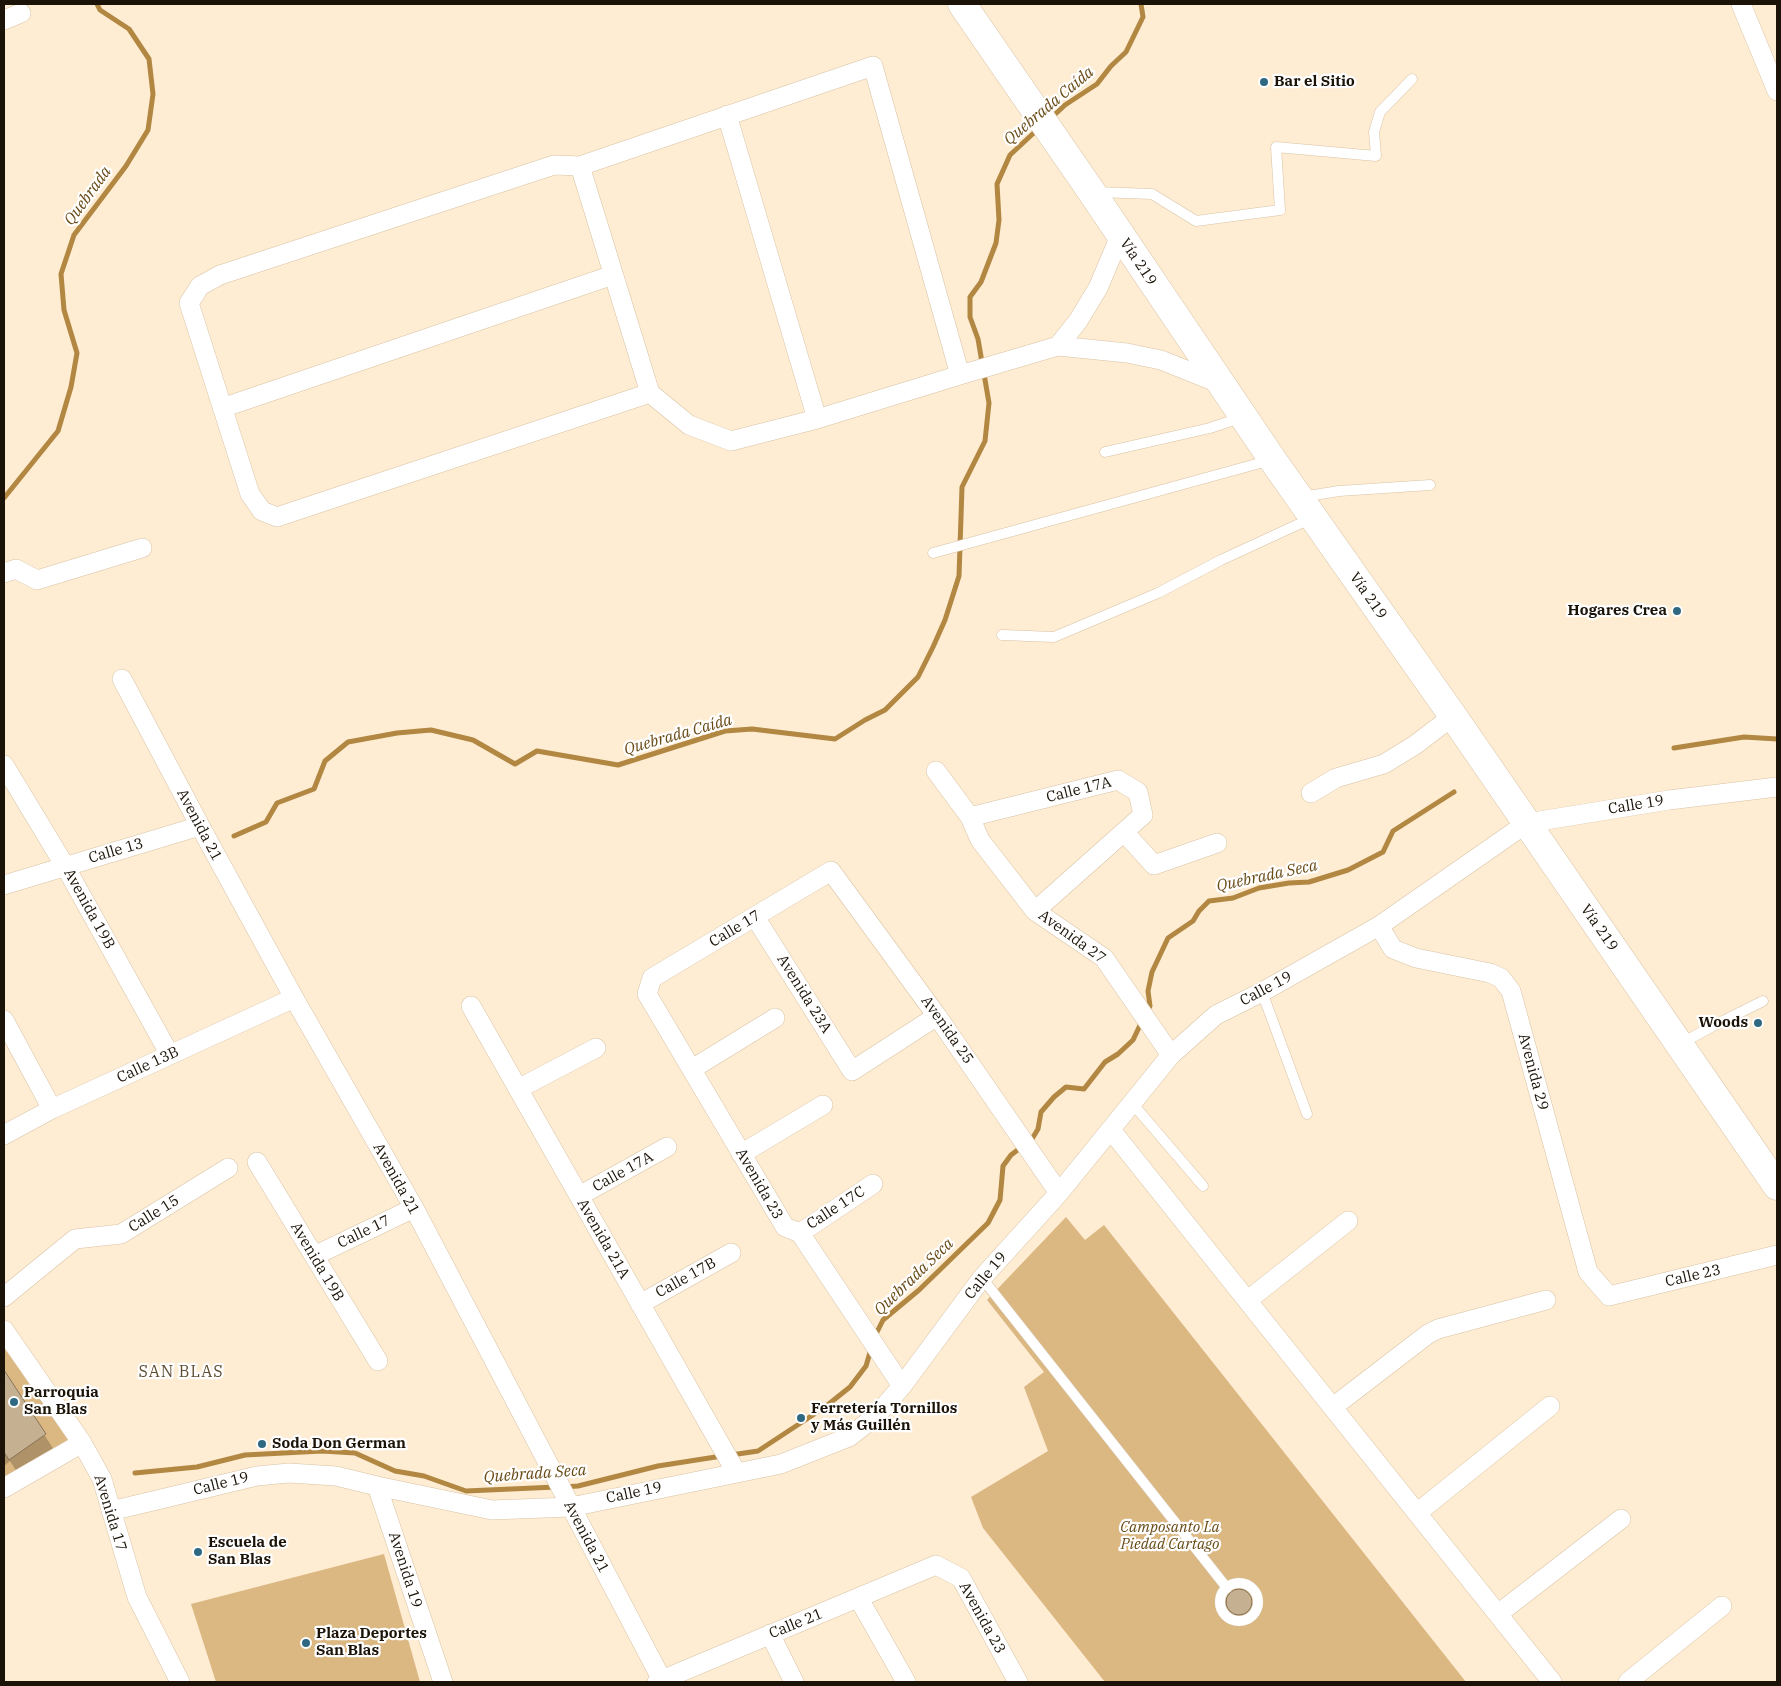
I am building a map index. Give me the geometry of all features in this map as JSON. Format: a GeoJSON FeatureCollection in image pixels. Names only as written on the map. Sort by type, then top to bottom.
{"type":"FeatureCollection","features":[{"type":"Feature","properties":{"kind":"main road","name":"Vía 219"},"geometry":{"type":"LineString","coordinates":[[962,4],[1272,459],[1453,716],[1777,1186]]}},
{"type":"Feature","properties":{"kind":"street"},"geometry":{"type":"LineString","coordinates":[[1741,4],[1777,91]]}},
{"type":"Feature","properties":{"kind":"street"},"geometry":{"type":"LineString","coordinates":[[650,393],[277,517],[262,511],[250,494],[189,303],[200,286],[220,275],[554,165],[580,166],[873,66],[960,375]]}},
{"type":"Feature","properties":{"kind":"street"},"geometry":{"type":"LineString","coordinates":[[727,115],[817,418]]}},
{"type":"Feature","properties":{"kind":"street"},"geometry":{"type":"LineString","coordinates":[[580,166],[650,393],[689,425],[731,441],[817,418],[1058,346],[1127,353],[1161,360],[1221,384]]}},
{"type":"Feature","properties":{"kind":"street"},"geometry":{"type":"LineString","coordinates":[[1058,346],[1078,321],[1098,288],[1120,236]]}},
{"type":"Feature","properties":{"kind":"street"},"geometry":{"type":"LineString","coordinates":[[222,408],[613,275]]}},
{"type":"Feature","properties":{"kind":"street"},"geometry":{"type":"LineString","coordinates":[[4,573],[16,569],[37,580],[142,548]]}},
{"type":"Feature","properties":{"kind":"street","name":"Avenida 21"},"geometry":{"type":"LineString","coordinates":[[122,679],[294,998],[414,1208],[661,1682]]}},
{"type":"Feature","properties":{"kind":"street"},"geometry":{"type":"LineString","coordinates":[[1311,793],[1336,778],[1384,764],[1415,745],[1453,716]]}},
{"type":"Feature","properties":{"kind":"street","name":"Avenida 19B"},"geometry":{"type":"LineString","coordinates":[[4,765],[65,866],[170,1056]]}},
{"type":"Feature","properties":{"kind":"street","name":"Avenida 27"},"geometry":{"type":"LineString","coordinates":[[936,771],[970,817],[980,840],[1035,911],[1104,958],[1171,1055]]}},
{"type":"Feature","properties":{"kind":"street","name":"Calle 17A"},"geometry":{"type":"LineString","coordinates":[[970,817],[1118,780],[1138,792],[1143,815],[1035,911]]}},
{"type":"Feature","properties":{"kind":"street","name":"Calle 19"},"geometry":{"type":"LineString","coordinates":[[112,1511],[257,1476],[290,1472],[336,1476],[492,1510],[570,1507],[782,1464],[849,1438],[876,1416],[902,1386],[982,1278],[1059,1192],[1171,1055],[1216,1015],[1262,992],[1379,926],[1527,823],[1670,800],[1777,787]]}},
{"type":"Feature","properties":{"kind":"street","name":"Calle 13"},"geometry":{"type":"LineString","coordinates":[[4,885],[200,826]]}},
{"type":"Feature","properties":{"kind":"street"},"geometry":{"type":"LineString","coordinates":[[1124,832],[1154,866],[1217,843]]}},
{"type":"Feature","properties":{"kind":"street","name":"Calle 17"},"geometry":{"type":"LineString","coordinates":[[647,994],[652,978],[756,918],[831,870]]}},
{"type":"Feature","properties":{"kind":"street","name":"Avenida 25"},"geometry":{"type":"LineString","coordinates":[[831,870],[938,1016],[1059,1192]]}},
{"type":"Feature","properties":{"kind":"street","name":"Avenida 23A"},"geometry":{"type":"LineString","coordinates":[[756,918],[852,1071],[938,1016]]}},
{"type":"Feature","properties":{"kind":"street","name":"Avenida 29"},"geometry":{"type":"LineString","coordinates":[[1379,926],[1393,949],[1416,958],[1490,973],[1501,978],[1511,990],[1588,1272],[1609,1296]]}},
{"type":"Feature","properties":{"kind":"street","name":"Avenida 23"},"geometry":{"type":"LineString","coordinates":[[647,994],[785,1227],[800,1232],[902,1386]]}},
{"type":"Feature","properties":{"kind":"street","name":"Calle 13B"},"geometry":{"type":"LineString","coordinates":[[4,1135],[52,1109],[294,998]]}},
{"type":"Feature","properties":{"kind":"street","name":"Avenida 21A"},"geometry":{"type":"LineString","coordinates":[[471,1006],[736,1472]]}},
{"type":"Feature","properties":{"kind":"street"},"geometry":{"type":"LineString","coordinates":[[692,1069],[776,1018]]}},
{"type":"Feature","properties":{"kind":"street"},"geometry":{"type":"LineString","coordinates":[[4,1020],[52,1109]]}},
{"type":"Feature","properties":{"kind":"street"},"geometry":{"type":"LineString","coordinates":[[518,1090],[596,1048]]}},
{"type":"Feature","properties":{"kind":"street"},"geometry":{"type":"LineString","coordinates":[[742,1154],[823,1105]]}},
{"type":"Feature","properties":{"kind":"street"},"geometry":{"type":"LineString","coordinates":[[1111,1130],[1552,1682]]}},
{"type":"Feature","properties":{"kind":"street","name":"Calle 17A"},"geometry":{"type":"LineString","coordinates":[[579,1196],[667,1147]]}},
{"type":"Feature","properties":{"kind":"street","name":"Avenida 19B"},"geometry":{"type":"LineString","coordinates":[[256,1162],[378,1361]]}},
{"type":"Feature","properties":{"kind":"street","name":"Calle 15"},"geometry":{"type":"LineString","coordinates":[[4,1297],[76,1239],[121,1234],[228,1168]]}},
{"type":"Feature","properties":{"kind":"street","name":"Calle 17C"},"geometry":{"type":"LineString","coordinates":[[800,1232],[873,1184]]}},
{"type":"Feature","properties":{"kind":"street","name":"Calle 17"},"geometry":{"type":"LineString","coordinates":[[314,1256],[414,1208]]}},
{"type":"Feature","properties":{"kind":"street"},"geometry":{"type":"LineString","coordinates":[[1248,1300],[1348,1221]]}},
{"type":"Feature","properties":{"kind":"street","name":"Calle 17B"},"geometry":{"type":"LineString","coordinates":[[640,1304],[731,1253]]}},
{"type":"Feature","properties":{"kind":"street","name":"Calle 23"},"geometry":{"type":"LineString","coordinates":[[1609,1296],[1777,1255]]}},
{"type":"Feature","properties":{"kind":"street"},"geometry":{"type":"LineString","coordinates":[[1333,1407],[1428,1334],[1546,1300]]}},
{"type":"Feature","properties":{"kind":"street","name":"Avenida 17"},"geometry":{"type":"LineString","coordinates":[[4,1330],[82,1443],[102,1479],[137,1597],[180,1682]]}},
{"type":"Feature","properties":{"kind":"street"},"geometry":{"type":"LineString","coordinates":[[1417,1513],[1550,1406]]}},
{"type":"Feature","properties":{"kind":"street"},"geometry":{"type":"LineString","coordinates":[[4,1488],[82,1443]]}},
{"type":"Feature","properties":{"kind":"street","name":"Avenida 19"},"geometry":{"type":"LineString","coordinates":[[377,1486],[443,1682]]}},
{"type":"Feature","properties":{"kind":"street"},"geometry":{"type":"LineString","coordinates":[[1498,1614],[1621,1518]]}},
{"type":"Feature","properties":{"kind":"street","name":"Avenida 23"},"geometry":{"type":"LineString","coordinates":[[936,1565],[961,1578],[1018,1682]]}},
{"type":"Feature","properties":{"kind":"street","name":"Calle 21"},"geometry":{"type":"LineString","coordinates":[[661,1682],[936,1565]]}},
{"type":"Feature","properties":{"kind":"street"},"geometry":{"type":"LineString","coordinates":[[859,1598],[906,1682]]}},
{"type":"Feature","properties":{"kind":"street"},"geometry":{"type":"LineString","coordinates":[[1628,1682],[1722,1606]]}},
{"type":"Feature","properties":{"kind":"street"},"geometry":{"type":"LineString","coordinates":[[770,1634],[794,1682]]}},
{"type":"Feature","properties":{"kind":"lane"},"geometry":{"type":"LineString","coordinates":[[1091,191],[1152,194],[1196,221],[1280,210],[1276,147],[1376,156],[1374,132],[1380,112],[1412,79]]}},
{"type":"Feature","properties":{"kind":"lane"},"geometry":{"type":"LineString","coordinates":[[1105,452],[1210,428],[1244,417]]}},
{"type":"Feature","properties":{"kind":"lane"},"geometry":{"type":"LineString","coordinates":[[934,553],[1272,459]]}},
{"type":"Feature","properties":{"kind":"lane"},"geometry":{"type":"LineString","coordinates":[[1002,635],[1054,637],[1158,593],[1221,560],[1338,490],[1430,485]]}},
{"type":"Feature","properties":{"kind":"lane"},"geometry":{"type":"LineString","coordinates":[[1262,992],[1307,1114]]}},
{"type":"Feature","properties":{"kind":"lane"},"geometry":{"type":"LineString","coordinates":[[1679,1045],[1763,1001]]}},
{"type":"Feature","properties":{"kind":"lane"},"geometry":{"type":"LineString","coordinates":[[1132,1103],[1202,1186]]}},
{"type":"Feature","properties":{"kind":"lane"},"geometry":{"type":"LineString","coordinates":[[982,1278],[1227,1588]]}},
{"type":"Feature","properties":{"kind":"green space","name":"Camposanto La Piedad Cartago"},"geometry":{"type":"Polygon","coordinates":[[[1066,1217],[1085,1240],[1104,1225],[1466,1682],[1105,1682],[983,1528],[971,1497],[1048,1451],[1024,1387],[1044,1372],[987,1300],[1066,1217]]]}},
{"type":"Feature","properties":{"kind":"green space"},"geometry":{"type":"Polygon","coordinates":[[[4,1348],[70,1439],[4,1479],[4,1452],[9,1459],[46,1434],[4,1370],[4,1348]]]}},
{"type":"Feature","properties":{"kind":"green space","name":"Plaza Deportes San Blas"},"geometry":{"type":"Polygon","coordinates":[[[384,1554],[420,1682],[216,1682],[191,1604],[384,1554]]]}},
{"type":"Feature","properties":{"kind":"building","name":"Parroquia San Blas"},"geometry":{"type":"Polygon","coordinates":[[[4,1370],[46,1434],[9,1460],[4,1452],[4,1370]]]}},
{"type":"Feature","properties":{"kind":"building"},"geometry":{"type":"Polygon","coordinates":[[[1239,1589],[1248,1593],[1252,1602],[1248,1611],[1239,1615],[1230,1611],[1226,1602],[1230,1593],[1239,1589]]]}},
{"type":"Feature","properties":{"kind":"waterway","name":"Quebrada"},"geometry":{"type":"LineString","coordinates":[[4,498],[58,431],[71,387],[77,353],[64,310],[61,274],[74,235],[126,166],[148,130],[153,94],[149,59],[129,29],[100,10],[97,4]]}},
{"type":"Feature","properties":{"kind":"waterway","name":"Quebrada Caída"},"geometry":{"type":"LineString","coordinates":[[1050,119],[1065,105],[1097,84],[1111,66],[1126,52],[1143,17],[1141,4]]}},
{"type":"Feature","properties":{"kind":"waterway","name":"Quebrada Caída"},"geometry":{"type":"LineString","coordinates":[[234,836],[266,822],[277,803],[314,789],[325,761],[348,742],[397,733],[431,730],[473,740],[515,764],[537,751],[618,765],[725,731],[752,729],[835,739],[885,710],[918,677],[945,620],[959,576],[962,487],[985,441],[989,403],[978,339],[970,317],[970,297],[981,282],[996,243],[999,220],[997,184],[1010,155],[1038,129]]}},
{"type":"Feature","properties":{"kind":"waterway","name":"Quebrada Seca"},"geometry":{"type":"LineString","coordinates":[[1674,748],[1744,737],[1777,739]]}},
{"type":"Feature","properties":{"kind":"waterway","name":"Quebrada Seca"},"geometry":{"type":"LineString","coordinates":[[1147,1012],[1150,1006],[1148,991],[1152,972],[1168,938],[1193,921],[1199,911],[1209,901],[1233,898],[1259,888],[1309,882],[1348,870],[1383,852],[1393,831],[1454,792]]}},
{"type":"Feature","properties":{"kind":"waterway","name":"Quebrada Seca"},"geometry":{"type":"LineString","coordinates":[[875,1336],[883,1320],[919,1290],[988,1223],[1000,1200],[1003,1166],[1011,1155],[1032,1139],[1038,1129],[1041,1112],[1066,1087],[1084,1089],[1105,1062],[1118,1054],[1133,1040],[1142,1021]]}},
{"type":"Feature","properties":{"kind":"waterway","name":"Quebrada Seca"},"geometry":{"type":"LineString","coordinates":[[731,1455],[758,1451],[825,1407],[850,1387],[866,1366],[871,1349]]}},
{"type":"Feature","properties":{"kind":"waterway","name":"Quebrada Seca"},"geometry":{"type":"LineString","coordinates":[[135,1473],[197,1467],[245,1455],[322,1451],[355,1453],[395,1471],[424,1476],[466,1491],[556,1487]]}},
{"type":"Feature","properties":{"kind":"waterway","name":"Quebrada Seca"},"geometry":{"type":"LineString","coordinates":[[564,1487],[578,1486],[658,1466],[722,1456]]}},
{"type":"Feature","properties":{"kind":"place","name":"Bar el Sitio"},"geometry":{"type":"Point","coordinates":[1264,82]}},
{"type":"Feature","properties":{"kind":"place","name":"Hogares Crea"},"geometry":{"type":"Point","coordinates":[1677,611]}},
{"type":"Feature","properties":{"kind":"place","name":"Woods"},"geometry":{"type":"Point","coordinates":[1758,1023]}},
{"type":"Feature","properties":{"kind":"place","name":"Parroquia San Blas"},"geometry":{"type":"Point","coordinates":[14,1402]}},
{"type":"Feature","properties":{"kind":"place","name":"Ferretería Tornillos y Más Guillén"},"geometry":{"type":"Point","coordinates":[801,1418]}},
{"type":"Feature","properties":{"kind":"place","name":"Soda Don German"},"geometry":{"type":"Point","coordinates":[262,1444]}},
{"type":"Feature","properties":{"kind":"place","name":"Escuela de San Blas"},"geometry":{"type":"Point","coordinates":[198,1552]}},
{"type":"Feature","properties":{"kind":"place","name":"Plaza Deportes San Blas"},"geometry":{"type":"Point","coordinates":[306,1643]}},
{"type":"Feature","properties":{"kind":"district","name":"SAN BLAS"},"geometry":{"type":"Point","coordinates":[181,1372]}}]}
